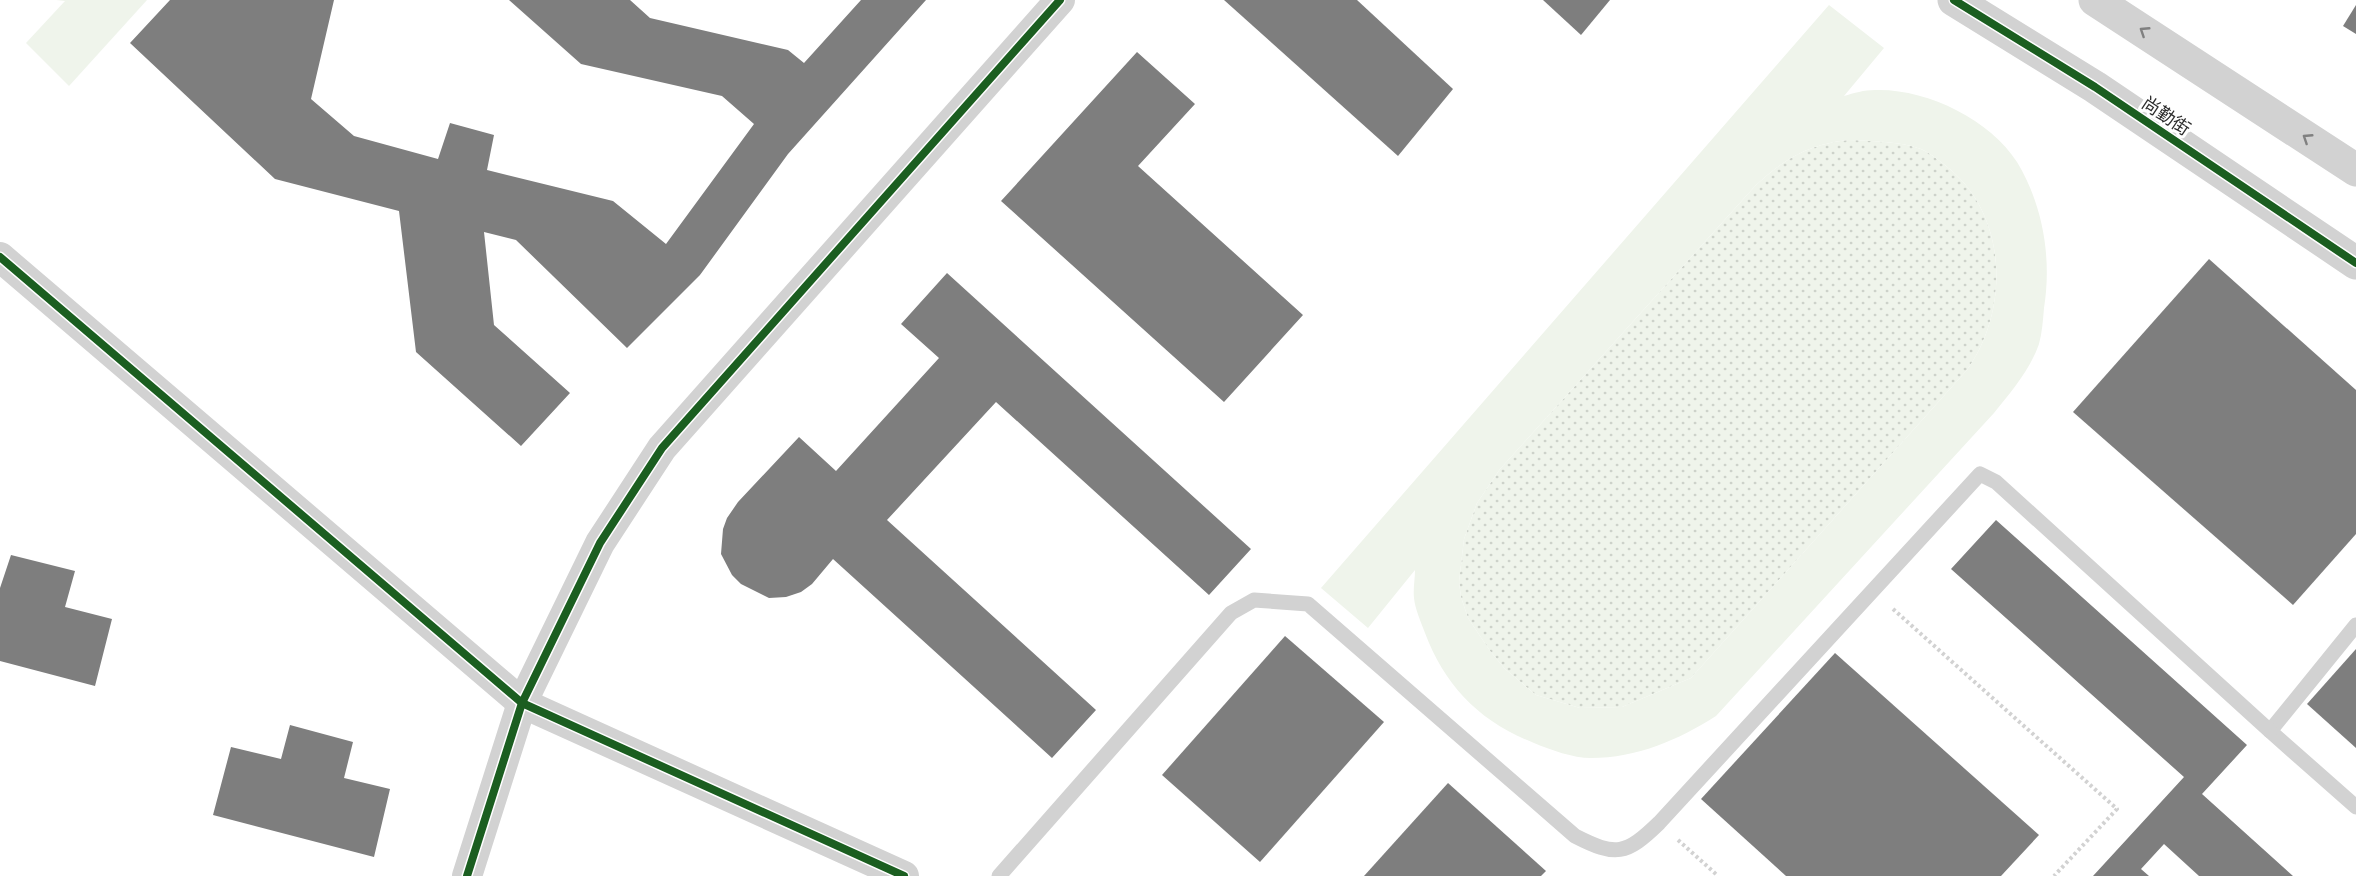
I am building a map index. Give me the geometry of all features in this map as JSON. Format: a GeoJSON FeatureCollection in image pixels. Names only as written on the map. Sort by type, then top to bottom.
{"type":"FeatureCollection","features":[{"type":"Feature","properties":{"kind":"street"},"geometry":{"type":"LineString","coordinates":[[467,876],[522,703],[600,543],[663,448],[1060,0]]}},
{"type":"Feature","properties":{"kind":"street","name":"尚勤街"},"geometry":{"type":"LineString","coordinates":[[1954,0],[2095,87],[2356,262]]}},
{"type":"Feature","properties":{"kind":"street"},"geometry":{"type":"LineString","coordinates":[[2095,0],[2356,170]]}},
{"type":"Feature","properties":{"kind":"street"},"geometry":{"type":"LineString","coordinates":[[0,257],[522,703],[904,876]]}},
{"type":"Feature","properties":{"kind":"lane"},"geometry":{"type":"LineString","coordinates":[[999,876],[1231,613],[1254,600],[1308,604],[1575,836],[1600,849],[1619,852],[1637,845],[1659,824],[1980,474],[1996,482],[2356,807]]}},
{"type":"Feature","properties":{"kind":"lane"},"geometry":{"type":"LineString","coordinates":[[2270,730],[2356,625]]}},
{"type":"Feature","properties":{"kind":"path"},"geometry":{"type":"LineString","coordinates":[[1873,591],[2117,809],[2054,876]]}},
{"type":"Feature","properties":{"kind":"path"},"geometry":{"type":"LineString","coordinates":[[1659,824],[1718,876]]}},
{"type":"Feature","properties":{"kind":"shaded area"},"geometry":{"type":"Polygon","coordinates":[[[56,0],[147,0],[69,86],[26,43],[65,1],[56,0]]]}},
{"type":"Feature","properties":{"kind":"shaded area"},"geometry":{"type":"Polygon","coordinates":[[[1829,5],[1884,48],[1844,96],[1875,90],[1894,91],[1914,94],[1935,101],[1955,109],[1990,132],[2017,162],[2039,214],[2046,251],[2047,270],[2042,331],[2031,363],[1994,413],[1716,716],[1672,740],[1625,755],[1584,758],[1555,751],[1497,724],[1481,713],[1454,686],[1433,652],[1418,616],[1414,598],[1415,570],[1368,628],[1321,588],[1829,5]],[[1848,140],[1821,145],[1798,154],[1777,167],[1756,185],[1500,469],[1477,503],[1464,539],[1459,582],[1461,597],[1468,618],[1490,651],[1505,669],[1536,695],[1580,708],[1622,707],[1691,678],[1967,370],[1981,346],[1990,321],[1995,294],[1996,266],[1992,239],[1983,214],[1970,190],[1951,170],[1921,149],[1894,143],[1848,140]]]}},
{"type":"Feature","properties":{"kind":"shaded area"},"geometry":{"type":"Polygon","coordinates":[[[1848,140],[1894,143],[1921,149],[1951,170],[1970,190],[1983,214],[1992,239],[1996,266],[1995,294],[1990,321],[1981,346],[1967,370],[1691,678],[1622,707],[1580,708],[1536,695],[1505,669],[1490,651],[1468,618],[1461,597],[1459,582],[1464,539],[1477,503],[1500,469],[1756,185],[1777,167],[1798,154],[1821,145],[1848,140]]]}},
{"type":"Feature","properties":{"kind":"building"},"geometry":{"type":"Polygon","coordinates":[[[170,0],[334,0],[311,99],[354,136],[438,159],[450,123],[494,135],[487,170],[613,201],[666,244],[754,124],[722,96],[581,64],[509,0],[630,0],[650,18],[788,50],[804,63],[861,0],[926,0],[788,154],[700,275],[627,348],[516,240],[484,232],[494,325],[570,393],[521,446],[416,352],[399,211],[275,179],[130,43],[170,0]]]}},
{"type":"Feature","properties":{"kind":"building"},"geometry":{"type":"Polygon","coordinates":[[[1224,0],[1357,0],[1453,89],[1398,156],[1224,0]]]}},
{"type":"Feature","properties":{"kind":"building"},"geometry":{"type":"Polygon","coordinates":[[[1543,0],[1610,0],[1581,35],[1543,0]]]}},
{"type":"Feature","properties":{"kind":"building"},"geometry":{"type":"Polygon","coordinates":[[[2356,5],[2356,34],[2343,26],[2356,5]]]}},
{"type":"Feature","properties":{"kind":"building"},"geometry":{"type":"Polygon","coordinates":[[[1137,52],[1195,104],[1138,166],[1303,315],[1224,402],[1001,201],[1137,52]]]}},
{"type":"Feature","properties":{"kind":"building"},"geometry":{"type":"Polygon","coordinates":[[[2209,259],[2356,390],[2356,534],[2293,605],[2073,412],[2209,259]]]}},
{"type":"Feature","properties":{"kind":"building"},"geometry":{"type":"Polygon","coordinates":[[[947,273],[1251,549],[1209,595],[996,402],[887,520],[1096,710],[1052,758],[833,559],[812,584],[801,592],[786,597],[769,598],[741,584],[732,575],[721,554],[723,529],[727,518],[738,502],[799,437],[836,471],[939,358],[901,324],[947,273]]]}},
{"type":"Feature","properties":{"kind":"building"},"geometry":{"type":"Polygon","coordinates":[[[1996,520],[2247,745],[2202,794],[2293,876],[2199,876],[2164,844],[2141,869],[2149,876],[2093,876],[2184,777],[1951,569],[1996,520]]]}},
{"type":"Feature","properties":{"kind":"building"},"geometry":{"type":"Polygon","coordinates":[[[11,555],[75,571],[65,607],[112,619],[95,686],[0,661],[0,588],[11,555]]]}},
{"type":"Feature","properties":{"kind":"building"},"geometry":{"type":"Polygon","coordinates":[[[1285,636],[1384,722],[1260,862],[1162,775],[1285,636]]]}},
{"type":"Feature","properties":{"kind":"building"},"geometry":{"type":"Polygon","coordinates":[[[2356,649],[2356,748],[2307,704],[2356,649]]]}},
{"type":"Feature","properties":{"kind":"building"},"geometry":{"type":"Polygon","coordinates":[[[1835,653],[2039,835],[2001,876],[1786,876],[1701,799],[1835,653]]]}},
{"type":"Feature","properties":{"kind":"building"},"geometry":{"type":"Polygon","coordinates":[[[290,725],[353,742],[344,778],[390,789],[374,857],[213,815],[231,747],[281,759],[290,725]]]}},
{"type":"Feature","properties":{"kind":"building"},"geometry":{"type":"Polygon","coordinates":[[[1448,783],[1546,871],[1541,876],[1364,876],[1448,783]]]}},
{"type":"Feature","properties":{"kind":"cycle path"},"geometry":{"type":"LineString","coordinates":[[467,876],[522,703],[600,543],[662,448],[1060,0]]}},
{"type":"Feature","properties":{"kind":"cycle path"},"geometry":{"type":"LineString","coordinates":[[1954,0],[2095,87],[2356,263]]}},
{"type":"Feature","properties":{"kind":"cycle path"},"geometry":{"type":"LineString","coordinates":[[0,257],[522,703],[904,876]]}}]}
